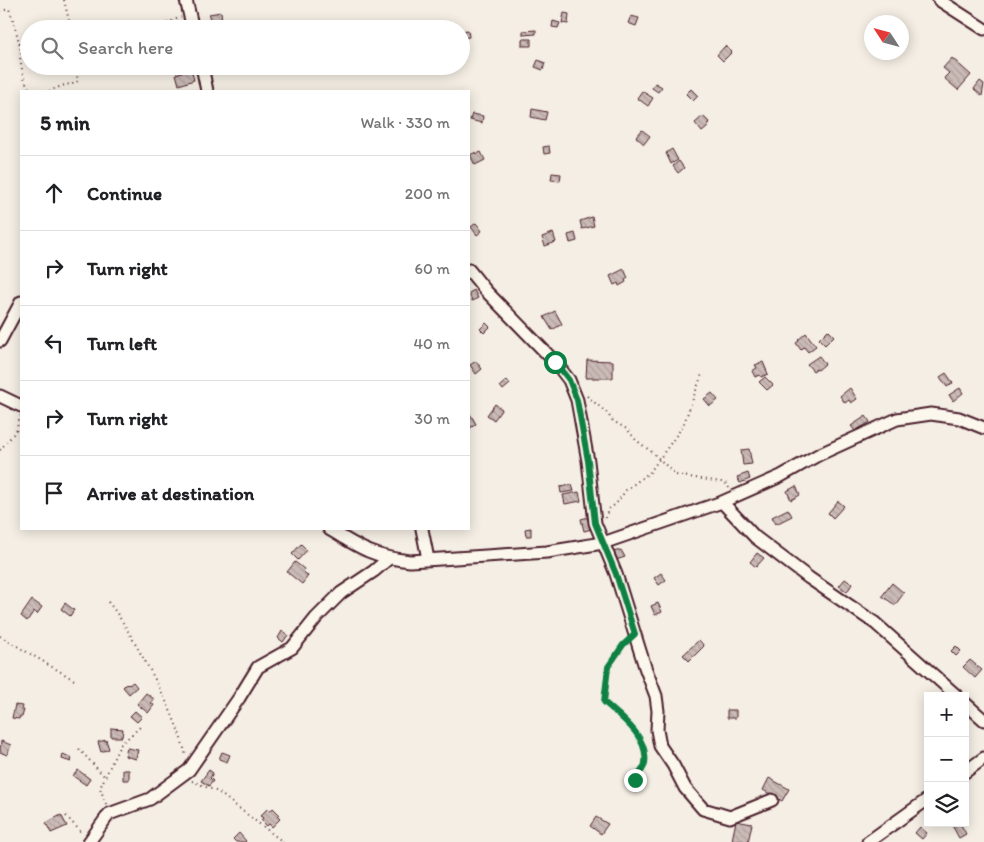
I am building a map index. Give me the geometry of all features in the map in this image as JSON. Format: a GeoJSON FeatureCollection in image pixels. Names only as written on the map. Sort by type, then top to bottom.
{"type":"FeatureCollection","features":[{"type":"Feature","properties":{"kind":"street"},"geometry":{"type":"LineString","coordinates":[[186,0],[191,20]]}},
{"type":"Feature","properties":{"kind":"street"},"geometry":{"type":"LineString","coordinates":[[939,0],[984,30]]}},
{"type":"Feature","properties":{"kind":"street"},"geometry":{"type":"LineString","coordinates":[[204,75],[207,90]]}},
{"type":"Feature","properties":{"kind":"street"},"geometry":{"type":"LineString","coordinates":[[470,271],[486,291],[555,362],[569,380],[574,392],[588,461],[597,528],[616,574],[656,696],[658,712],[657,730],[660,746],[685,788],[703,810],[730,817],[772,800]]}},
{"type":"Feature","properties":{"kind":"street"},"geometry":{"type":"LineString","coordinates":[[0,341],[20,304]]}},
{"type":"Feature","properties":{"kind":"street"},"geometry":{"type":"LineString","coordinates":[[0,396],[20,406]]}},
{"type":"Feature","properties":{"kind":"street"},"geometry":{"type":"LineString","coordinates":[[331,530],[364,551],[388,559],[410,561],[547,552],[603,543],[722,502],[781,476],[818,456],[897,419],[931,414],[959,418],[984,428]]}},
{"type":"Feature","properties":{"kind":"street"},"geometry":{"type":"LineString","coordinates":[[722,502],[755,537],[809,578],[875,623],[952,692]]}},
{"type":"Feature","properties":{"kind":"street"},"geometry":{"type":"LineString","coordinates":[[422,530],[428,559]]}},
{"type":"Feature","properties":{"kind":"street"},"geometry":{"type":"LineString","coordinates":[[89,841],[109,814],[150,799],[185,773],[240,698],[258,667],[292,648],[316,618],[341,593],[374,571],[388,559]]}},
{"type":"Feature","properties":{"kind":"street"},"geometry":{"type":"LineString","coordinates":[[969,707],[984,720]]}},
{"type":"Feature","properties":{"kind":"street"},"geometry":{"type":"LineString","coordinates":[[969,769],[984,758]]}},
{"type":"Feature","properties":{"kind":"street"},"geometry":{"type":"LineString","coordinates":[[868,842],[924,802]]}},
{"type":"Feature","properties":{"kind":"path"},"geometry":{"type":"LineString","coordinates":[[64,0],[69,20]]}},
{"type":"Feature","properties":{"kind":"path"},"geometry":{"type":"LineString","coordinates":[[0,11],[9,10],[20,46]]}},
{"type":"Feature","properties":{"kind":"path"},"geometry":{"type":"LineString","coordinates":[[172,20],[189,12]]}},
{"type":"Feature","properties":{"kind":"path"},"geometry":{"type":"LineString","coordinates":[[23,75],[25,83],[30,90]]}},
{"type":"Feature","properties":{"kind":"path"},"geometry":{"type":"LineString","coordinates":[[51,90],[67,84],[71,85],[78,81],[77,75]]}},
{"type":"Feature","properties":{"kind":"path"},"geometry":{"type":"LineString","coordinates":[[597,528],[609,509],[616,504],[626,490],[650,472],[683,426],[702,374]]}},
{"type":"Feature","properties":{"kind":"path"},"geometry":{"type":"LineString","coordinates":[[574,392],[582,391],[607,413],[613,421],[627,429],[636,440],[676,475],[727,484],[734,497]]}},
{"type":"Feature","properties":{"kind":"path"},"geometry":{"type":"LineString","coordinates":[[0,450],[16,431],[20,418]]}},
{"type":"Feature","properties":{"kind":"path"},"geometry":{"type":"LineString","coordinates":[[108,602],[121,617],[159,684],[180,734],[185,773],[218,792],[283,842]]}},
{"type":"Feature","properties":{"kind":"path"},"geometry":{"type":"LineString","coordinates":[[635,634],[623,645],[608,667],[604,702],[637,734],[644,746],[646,764],[635,780]]}},
{"type":"Feature","properties":{"kind":"path"},"geometry":{"type":"LineString","coordinates":[[0,636],[76,681]]}},
{"type":"Feature","properties":{"kind":"path"},"geometry":{"type":"LineString","coordinates":[[109,814],[100,788],[120,745],[140,727]]}},
{"type":"Feature","properties":{"kind":"path"},"geometry":{"type":"LineString","coordinates":[[79,749],[105,776]]}},
{"type":"Feature","properties":{"kind":"path"},"geometry":{"type":"LineString","coordinates":[[66,816],[89,841]]}},
{"type":"Feature","properties":{"kind":"building"},"geometry":{"type":"Polygon","coordinates":[[[221,12],[222,20],[210,20],[209,14],[221,12]]]}},
{"type":"Feature","properties":{"kind":"building"},"geometry":{"type":"Polygon","coordinates":[[[564,13],[569,14],[568,24],[562,23],[564,13]]]}},
{"type":"Feature","properties":{"kind":"building"},"geometry":{"type":"Polygon","coordinates":[[[631,16],[639,18],[636,26],[628,23],[631,16]]]}},
{"type":"Feature","properties":{"kind":"building"},"geometry":{"type":"Polygon","coordinates":[[[553,21],[560,23],[558,28],[552,27],[553,21]]]}},
{"type":"Feature","properties":{"kind":"building"},"geometry":{"type":"Polygon","coordinates":[[[536,30],[536,34],[523,35],[523,31],[536,30]]]}},
{"type":"Feature","properties":{"kind":"building"},"geometry":{"type":"Polygon","coordinates":[[[522,39],[531,39],[531,46],[522,46],[522,39]]]}},
{"type":"Feature","properties":{"kind":"building"},"geometry":{"type":"Polygon","coordinates":[[[725,46],[732,52],[723,61],[717,55],[725,46]]]}},
{"type":"Feature","properties":{"kind":"building"},"geometry":{"type":"Polygon","coordinates":[[[952,58],[971,75],[958,90],[944,78],[949,73],[943,68],[952,58]]]}},
{"type":"Feature","properties":{"kind":"building"},"geometry":{"type":"Polygon","coordinates":[[[538,60],[545,63],[543,70],[535,67],[538,60]]]}},
{"type":"Feature","properties":{"kind":"building"},"geometry":{"type":"Polygon","coordinates":[[[176,75],[193,75],[194,80],[179,85],[176,75]]]}},
{"type":"Feature","properties":{"kind":"building"},"geometry":{"type":"Polygon","coordinates":[[[980,81],[984,84],[982,96],[974,89],[980,81]]]}},
{"type":"Feature","properties":{"kind":"building"},"geometry":{"type":"Polygon","coordinates":[[[655,83],[662,87],[658,92],[652,88],[655,83]]]}},
{"type":"Feature","properties":{"kind":"building"},"geometry":{"type":"Polygon","coordinates":[[[691,89],[698,96],[693,101],[686,94],[691,89]]]}},
{"type":"Feature","properties":{"kind":"building"},"geometry":{"type":"Polygon","coordinates":[[[642,91],[653,98],[648,106],[637,98],[642,91]]]}},
{"type":"Feature","properties":{"kind":"building"},"geometry":{"type":"Polygon","coordinates":[[[532,109],[547,112],[545,120],[531,117],[532,109]]]}},
{"type":"Feature","properties":{"kind":"building"},"geometry":{"type":"Polygon","coordinates":[[[472,114],[483,116],[482,123],[470,120],[472,114]]]}},
{"type":"Feature","properties":{"kind":"building"},"geometry":{"type":"Polygon","coordinates":[[[703,116],[710,123],[702,132],[695,123],[703,116]]]}},
{"type":"Feature","properties":{"kind":"building"},"geometry":{"type":"Polygon","coordinates":[[[642,130],[650,136],[644,144],[636,137],[642,130]]]}},
{"type":"Feature","properties":{"kind":"building"},"geometry":{"type":"Polygon","coordinates":[[[549,146],[550,153],[544,154],[543,147],[549,146]]]}},
{"type":"Feature","properties":{"kind":"building"},"geometry":{"type":"Polygon","coordinates":[[[672,149],[678,160],[671,164],[666,153],[672,149]]]}},
{"type":"Feature","properties":{"kind":"building"},"geometry":{"type":"Polygon","coordinates":[[[476,152],[477,154],[481,152],[485,160],[475,165],[470,155],[476,152]]]}},
{"type":"Feature","properties":{"kind":"building"},"geometry":{"type":"Polygon","coordinates":[[[679,161],[684,168],[678,173],[673,166],[679,161]]]}},
{"type":"Feature","properties":{"kind":"building"},"geometry":{"type":"Polygon","coordinates":[[[552,173],[561,174],[560,181],[551,180],[552,173]]]}},
{"type":"Feature","properties":{"kind":"building"},"geometry":{"type":"Polygon","coordinates":[[[592,217],[594,226],[582,229],[580,221],[592,217]]]}},
{"type":"Feature","properties":{"kind":"building"},"geometry":{"type":"Polygon","coordinates":[[[476,223],[482,231],[477,235],[471,227],[476,223]]]}},
{"type":"Feature","properties":{"kind":"building"},"geometry":{"type":"Polygon","coordinates":[[[553,233],[556,242],[545,246],[542,237],[553,233]]]}},
{"type":"Feature","properties":{"kind":"building"},"geometry":{"type":"Polygon","coordinates":[[[575,233],[577,241],[570,243],[568,235],[575,233]]]}},
{"type":"Feature","properties":{"kind":"building"},"geometry":{"type":"Polygon","coordinates":[[[624,269],[628,278],[625,280],[626,282],[619,286],[618,283],[614,285],[610,276],[624,269]]]}},
{"type":"Feature","properties":{"kind":"building"},"geometry":{"type":"Polygon","coordinates":[[[474,290],[478,298],[472,301],[470,292],[474,290]]]}},
{"type":"Feature","properties":{"kind":"building"},"geometry":{"type":"Polygon","coordinates":[[[555,311],[562,324],[552,330],[544,317],[555,311]]]}},
{"type":"Feature","properties":{"kind":"building"},"geometry":{"type":"Polygon","coordinates":[[[486,323],[490,327],[484,333],[480,329],[486,323]]]}},
{"type":"Feature","properties":{"kind":"building"},"geometry":{"type":"Polygon","coordinates":[[[828,330],[834,336],[825,345],[819,339],[828,330]]]}},
{"type":"Feature","properties":{"kind":"building"},"geometry":{"type":"Polygon","coordinates":[[[806,333],[816,346],[808,352],[804,347],[801,350],[796,343],[806,333]]]}},
{"type":"Feature","properties":{"kind":"building"},"geometry":{"type":"Polygon","coordinates":[[[819,356],[825,364],[818,370],[813,371],[807,364],[819,356]]]}},
{"type":"Feature","properties":{"kind":"building"},"geometry":{"type":"Polygon","coordinates":[[[587,360],[613,361],[613,378],[586,378],[587,360]]]}},
{"type":"Feature","properties":{"kind":"building"},"geometry":{"type":"Polygon","coordinates":[[[476,361],[482,369],[476,374],[470,365],[476,361]]]}},
{"type":"Feature","properties":{"kind":"building"},"geometry":{"type":"Polygon","coordinates":[[[763,362],[768,374],[755,377],[752,371],[757,368],[755,365],[763,362]]]}},
{"type":"Feature","properties":{"kind":"building"},"geometry":{"type":"Polygon","coordinates":[[[946,373],[953,383],[947,387],[940,377],[946,373]]]}},
{"type":"Feature","properties":{"kind":"building"},"geometry":{"type":"Polygon","coordinates":[[[765,377],[773,385],[767,390],[759,382],[765,377]]]}},
{"type":"Feature","properties":{"kind":"building"},"geometry":{"type":"Polygon","coordinates":[[[507,380],[510,384],[503,390],[500,386],[507,380]]]}},
{"type":"Feature","properties":{"kind":"building"},"geometry":{"type":"Polygon","coordinates":[[[850,388],[857,399],[851,403],[849,400],[845,403],[840,396],[850,388]]]}},
{"type":"Feature","properties":{"kind":"building"},"geometry":{"type":"Polygon","coordinates":[[[960,388],[963,393],[953,401],[949,395],[960,388]]]}},
{"type":"Feature","properties":{"kind":"building"},"geometry":{"type":"Polygon","coordinates":[[[712,393],[718,400],[710,406],[704,399],[712,393]]]}},
{"type":"Feature","properties":{"kind":"building"},"geometry":{"type":"Polygon","coordinates":[[[495,404],[502,409],[494,420],[487,415],[495,404]]]}},
{"type":"Feature","properties":{"kind":"building"},"geometry":{"type":"Polygon","coordinates":[[[470,414],[476,424],[470,428],[470,414]]]}},
{"type":"Feature","properties":{"kind":"building"},"geometry":{"type":"Polygon","coordinates":[[[866,416],[870,422],[855,431],[851,426],[866,416]]]}},
{"type":"Feature","properties":{"kind":"building"},"geometry":{"type":"Polygon","coordinates":[[[749,449],[752,464],[743,465],[741,450],[749,449]]]}},
{"type":"Feature","properties":{"kind":"building"},"geometry":{"type":"Polygon","coordinates":[[[748,473],[750,479],[740,483],[737,477],[748,473]]]}},
{"type":"Feature","properties":{"kind":"building"},"geometry":{"type":"Polygon","coordinates":[[[572,485],[574,491],[561,493],[560,487],[572,485]]]}},
{"type":"Feature","properties":{"kind":"building"},"geometry":{"type":"Polygon","coordinates":[[[796,486],[800,495],[791,500],[787,491],[796,486]]]}},
{"type":"Feature","properties":{"kind":"building"},"geometry":{"type":"Polygon","coordinates":[[[579,492],[581,501],[565,504],[563,495],[579,492]]]}},
{"type":"Feature","properties":{"kind":"building"},"geometry":{"type":"Polygon","coordinates":[[[838,501],[844,506],[833,518],[828,513],[838,501]]]}},
{"type":"Feature","properties":{"kind":"building"},"geometry":{"type":"Polygon","coordinates":[[[788,509],[792,516],[776,524],[772,517],[788,509]]]}},
{"type":"Feature","properties":{"kind":"building"},"geometry":{"type":"Polygon","coordinates":[[[593,516],[596,528],[584,531],[581,519],[593,516]]]}},
{"type":"Feature","properties":{"kind":"building"},"geometry":{"type":"Polygon","coordinates":[[[531,528],[531,536],[526,536],[525,529],[531,528]]]}},
{"type":"Feature","properties":{"kind":"building"},"geometry":{"type":"Polygon","coordinates":[[[301,544],[307,550],[298,560],[292,554],[301,544]]]}},
{"type":"Feature","properties":{"kind":"building"},"geometry":{"type":"Polygon","coordinates":[[[621,550],[625,557],[616,560],[613,552],[621,550]]]}},
{"type":"Feature","properties":{"kind":"building"},"geometry":{"type":"Polygon","coordinates":[[[757,553],[764,558],[756,567],[750,562],[757,553]]]}},
{"type":"Feature","properties":{"kind":"building"},"geometry":{"type":"Polygon","coordinates":[[[295,562],[304,569],[303,571],[308,576],[302,584],[287,572],[295,562]]]}},
{"type":"Feature","properties":{"kind":"building"},"geometry":{"type":"Polygon","coordinates":[[[661,573],[666,580],[659,585],[654,578],[661,573]]]}},
{"type":"Feature","properties":{"kind":"building"},"geometry":{"type":"Polygon","coordinates":[[[845,579],[852,584],[847,592],[839,586],[845,579]]]}},
{"type":"Feature","properties":{"kind":"building"},"geometry":{"type":"Polygon","coordinates":[[[892,583],[904,593],[895,605],[882,596],[892,583]]]}},
{"type":"Feature","properties":{"kind":"building"},"geometry":{"type":"Polygon","coordinates":[[[32,600],[42,607],[37,614],[34,611],[27,621],[21,616],[32,600]]]}},
{"type":"Feature","properties":{"kind":"building"},"geometry":{"type":"Polygon","coordinates":[[[65,603],[74,610],[70,616],[61,609],[65,603]]]}},
{"type":"Feature","properties":{"kind":"building"},"geometry":{"type":"Polygon","coordinates":[[[658,603],[662,612],[655,615],[651,606],[658,603]]]}},
{"type":"Feature","properties":{"kind":"building"},"geometry":{"type":"Polygon","coordinates":[[[282,631],[288,635],[283,642],[278,638],[282,631]]]}},
{"type":"Feature","properties":{"kind":"building"},"geometry":{"type":"Polygon","coordinates":[[[699,640],[704,646],[689,661],[683,655],[699,640]]]}},
{"type":"Feature","properties":{"kind":"building"},"geometry":{"type":"Polygon","coordinates":[[[956,646],[961,651],[956,656],[951,651],[956,646]]]}},
{"type":"Feature","properties":{"kind":"building"},"geometry":{"type":"Polygon","coordinates":[[[970,660],[982,670],[975,678],[963,667],[970,660]]]}},
{"type":"Feature","properties":{"kind":"building"},"geometry":{"type":"Polygon","coordinates":[[[133,682],[137,687],[129,694],[123,687],[127,683],[129,685],[133,682]]]}},
{"type":"Feature","properties":{"kind":"building"},"geometry":{"type":"Polygon","coordinates":[[[146,693],[154,699],[151,703],[154,705],[148,713],[137,704],[146,693]]]}},
{"type":"Feature","properties":{"kind":"building"},"geometry":{"type":"Polygon","coordinates":[[[15,705],[22,706],[21,710],[24,710],[22,717],[20,716],[19,719],[12,718],[15,705]]]}},
{"type":"Feature","properties":{"kind":"building"},"geometry":{"type":"Polygon","coordinates":[[[727,710],[736,710],[736,718],[727,718],[727,710]]]}},
{"type":"Feature","properties":{"kind":"building"},"geometry":{"type":"Polygon","coordinates":[[[135,711],[142,717],[137,722],[130,716],[135,711]]]}},
{"type":"Feature","properties":{"kind":"building"},"geometry":{"type":"Polygon","coordinates":[[[111,728],[123,729],[122,737],[111,737],[111,728]]]}},
{"type":"Feature","properties":{"kind":"building"},"geometry":{"type":"Polygon","coordinates":[[[106,740],[109,749],[101,752],[98,742],[106,740]]]}},
{"type":"Feature","properties":{"kind":"building"},"geometry":{"type":"Polygon","coordinates":[[[1,741],[11,745],[7,755],[0,752],[1,741]]]}},
{"type":"Feature","properties":{"kind":"building"},"geometry":{"type":"Polygon","coordinates":[[[127,748],[138,750],[136,759],[125,756],[127,748]]]}},
{"type":"Feature","properties":{"kind":"building"},"geometry":{"type":"Polygon","coordinates":[[[222,752],[230,755],[227,762],[219,759],[222,752]]]}},
{"type":"Feature","properties":{"kind":"building"},"geometry":{"type":"Polygon","coordinates":[[[63,754],[72,758],[71,762],[62,759],[63,754]]]}},
{"type":"Feature","properties":{"kind":"building"},"geometry":{"type":"Polygon","coordinates":[[[78,770],[90,779],[86,785],[73,776],[78,770]]]}},
{"type":"Feature","properties":{"kind":"building"},"geometry":{"type":"Polygon","coordinates":[[[123,770],[129,770],[129,780],[123,780],[123,770]]]}},
{"type":"Feature","properties":{"kind":"building"},"geometry":{"type":"Polygon","coordinates":[[[209,770],[213,773],[210,778],[213,781],[209,786],[201,781],[209,770]]]}},
{"type":"Feature","properties":{"kind":"building"},"geometry":{"type":"Polygon","coordinates":[[[769,778],[789,789],[782,801],[763,790],[769,778]]]}},
{"type":"Feature","properties":{"kind":"building"},"geometry":{"type":"Polygon","coordinates":[[[268,808],[271,811],[273,808],[279,814],[277,816],[280,819],[272,827],[269,824],[267,826],[260,816],[268,808]]]}},
{"type":"Feature","properties":{"kind":"building"},"geometry":{"type":"Polygon","coordinates":[[[61,815],[67,826],[51,833],[46,823],[61,815]]]}},
{"type":"Feature","properties":{"kind":"building"},"geometry":{"type":"Polygon","coordinates":[[[596,817],[608,824],[601,834],[590,826],[596,817]]]}},
{"type":"Feature","properties":{"kind":"building"},"geometry":{"type":"Polygon","coordinates":[[[736,821],[752,824],[748,842],[732,840],[736,821]]]}},
{"type":"Feature","properties":{"kind":"building"},"geometry":{"type":"Polygon","coordinates":[[[920,827],[927,833],[922,839],[915,833],[920,827]]]}},
{"type":"Feature","properties":{"kind":"building"},"geometry":{"type":"Polygon","coordinates":[[[953,827],[962,827],[966,834],[959,838],[953,827]]]}},
{"type":"Feature","properties":{"kind":"building"},"geometry":{"type":"Polygon","coordinates":[[[239,833],[245,842],[236,842],[233,839],[239,833]]]}},
{"type":"Feature","properties":{"kind":"route"},"geometry":{"type":"LineString","coordinates":[[555,362],[569,380],[577,400],[588,461],[595,523],[616,574],[635,634],[623,645],[608,667],[604,702],[637,734],[644,746],[646,764],[635,780]]}}]}
